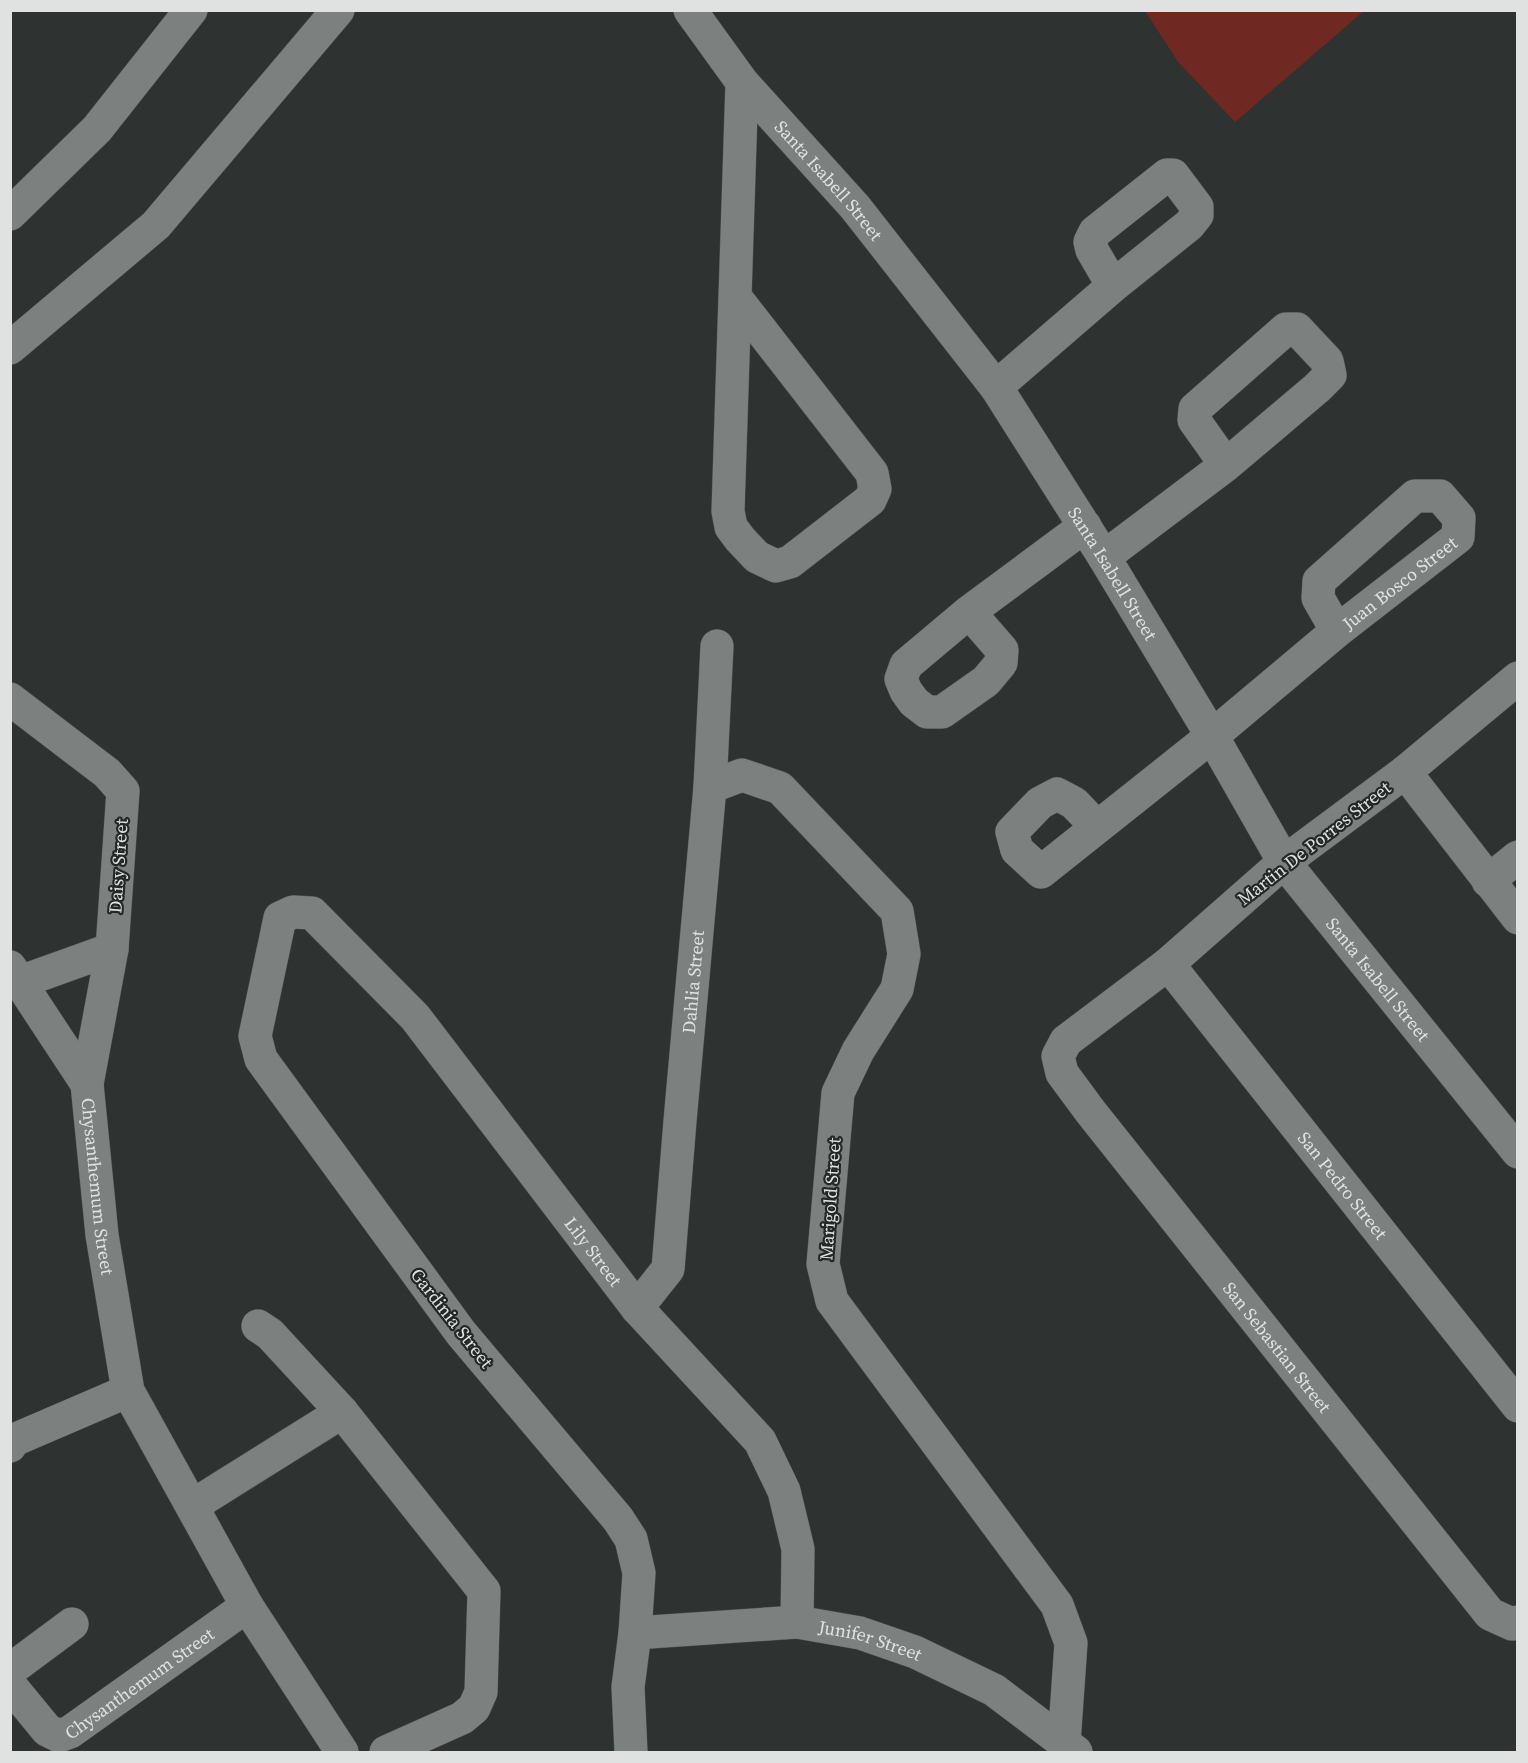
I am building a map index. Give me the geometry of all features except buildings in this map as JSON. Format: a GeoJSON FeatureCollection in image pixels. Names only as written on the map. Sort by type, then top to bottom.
{"type":"FeatureCollection","features":[{"type":"Feature","properties":{"kind":"street"},"geometry":{"type":"LineString","coordinates":[[10,213],[97,129],[191,10]]}},
{"type":"Feature","properties":{"kind":"street"},"geometry":{"type":"LineString","coordinates":[[10,348],[156,225],[338,10]]}},
{"type":"Feature","properties":{"kind":"street","name":"Santa Isabell Street"},"geometry":{"type":"LineString","coordinates":[[690,10],[742,82],[855,207],[996,387],[1104,557],[1212,736],[1284,862],[1518,1152]]}},
{"type":"Feature","properties":{"kind":"street"},"geometry":{"type":"LineString","coordinates":[[736,298],[872,473],[875,489],[870,500],[817,542],[790,562],[776,566],[757,557],[740,539],[731,527],[728,511],[742,82]]}},
{"type":"Feature","properties":{"kind":"street"},"geometry":{"type":"LineString","coordinates":[[996,387],[1113,286]]}},
{"type":"Feature","properties":{"kind":"street"},"geometry":{"type":"LineString","coordinates":[[1104,557],[1226,465]]}},
{"type":"Feature","properties":{"kind":"street"},"geometry":{"type":"LineString","coordinates":[[969,612],[1085,526]]}},
{"type":"Feature","properties":{"kind":"street","name":"Juan Bosco Street"},"geometry":{"type":"LineString","coordinates":[[1097,826],[1212,736],[1337,631]]}},
{"type":"Feature","properties":{"kind":"street","name":"Dahlia Street"},"geometry":{"type":"LineString","coordinates":[[637,1308],[668,1269],[710,786],[717,646]]}},
{"type":"Feature","properties":{"kind":"street","name":"Martin De Porres Street"},"geometry":{"type":"LineString","coordinates":[[1058,1056],[1066,1041],[1168,964],[1284,862],[1405,772],[1518,678]]}},
{"type":"Feature","properties":{"kind":"street","name":"Daisy Street"},"geometry":{"type":"LineString","coordinates":[[10,699],[107,773],[123,791],[112,949],[87,1084]]}},
{"type":"Feature","properties":{"kind":"street"},"geometry":{"type":"LineString","coordinates":[[1405,772],[1518,918]]}},
{"type":"Feature","properties":{"kind":"street","name":"Marigold Street"},"geometry":{"type":"LineString","coordinates":[[710,786],[742,775],[780,788],[897,911],[904,954],[897,989],[858,1051],[838,1093],[823,1264],[832,1300],[1057,1605],[1071,1643],[1070,1748]]}},
{"type":"Feature","properties":{"kind":"street"},"geometry":{"type":"LineString","coordinates":[[1488,881],[1518,857]]}},
{"type":"Feature","properties":{"kind":"street","name":"Gardinia Street"},"geometry":{"type":"LineString","coordinates":[[312,913],[293,912],[280,918],[255,1036],[261,1059],[461,1333],[618,1519],[631,1539],[639,1573],[628,1687],[630,1752]]}},
{"type":"Feature","properties":{"kind":"street","name":"Lily Street"},"geometry":{"type":"LineString","coordinates":[[312,913],[415,1017],[637,1308],[760,1441],[784,1491],[798,1549],[797,1622]]}},
{"type":"Feature","properties":{"kind":"street"},"geometry":{"type":"LineString","coordinates":[[15,975],[112,949]]}},
{"type":"Feature","properties":{"kind":"street","name":"San Pedro Street"},"geometry":{"type":"LineString","coordinates":[[1168,964],[1518,1407]]}},
{"type":"Feature","properties":{"kind":"street","name":"Chysanthemum Street"},"geometry":{"type":"LineString","coordinates":[[15,975],[87,1084],[102,1235],[128,1390],[247,1606],[342,1752]]}},
{"type":"Feature","properties":{"kind":"street","name":"San Sebastian Street"},"geometry":{"type":"LineString","coordinates":[[1058,1056],[1062,1073],[1090,1111],[1490,1614],[1515,1623]]}},
{"type":"Feature","properties":{"kind":"street"},"geometry":{"type":"LineString","coordinates":[[258,1326],[270,1334],[342,1412],[484,1591],[481,1692],[474,1708],[462,1718],[386,1752]]}},
{"type":"Feature","properties":{"kind":"street"},"geometry":{"type":"LineString","coordinates":[[10,1446],[14,1440],[128,1390]]}},
{"type":"Feature","properties":{"kind":"street"},"geometry":{"type":"LineString","coordinates":[[192,1506],[342,1412]]}},
{"type":"Feature","properties":{"kind":"street","name":"Chysanthemum Street"},"geometry":{"type":"LineString","coordinates":[[10,1685],[47,1730],[59,1736],[70,1732],[247,1606]]}},
{"type":"Feature","properties":{"kind":"street","name":"Junifer Street"},"geometry":{"type":"LineString","coordinates":[[635,1633],[797,1622],[860,1633],[915,1652],[994,1690],[1070,1748]]}},
{"type":"Feature","properties":{"kind":"street"},"geometry":{"type":"LineString","coordinates":[[10,1670],[72,1624]]}},
{"type":"Feature","properties":{"kind":"shaded area"},"geometry":{"type":"Polygon","coordinates":[[[1145,11],[1364,11],[1235,122],[1178,62],[1145,11]]]}}]}
